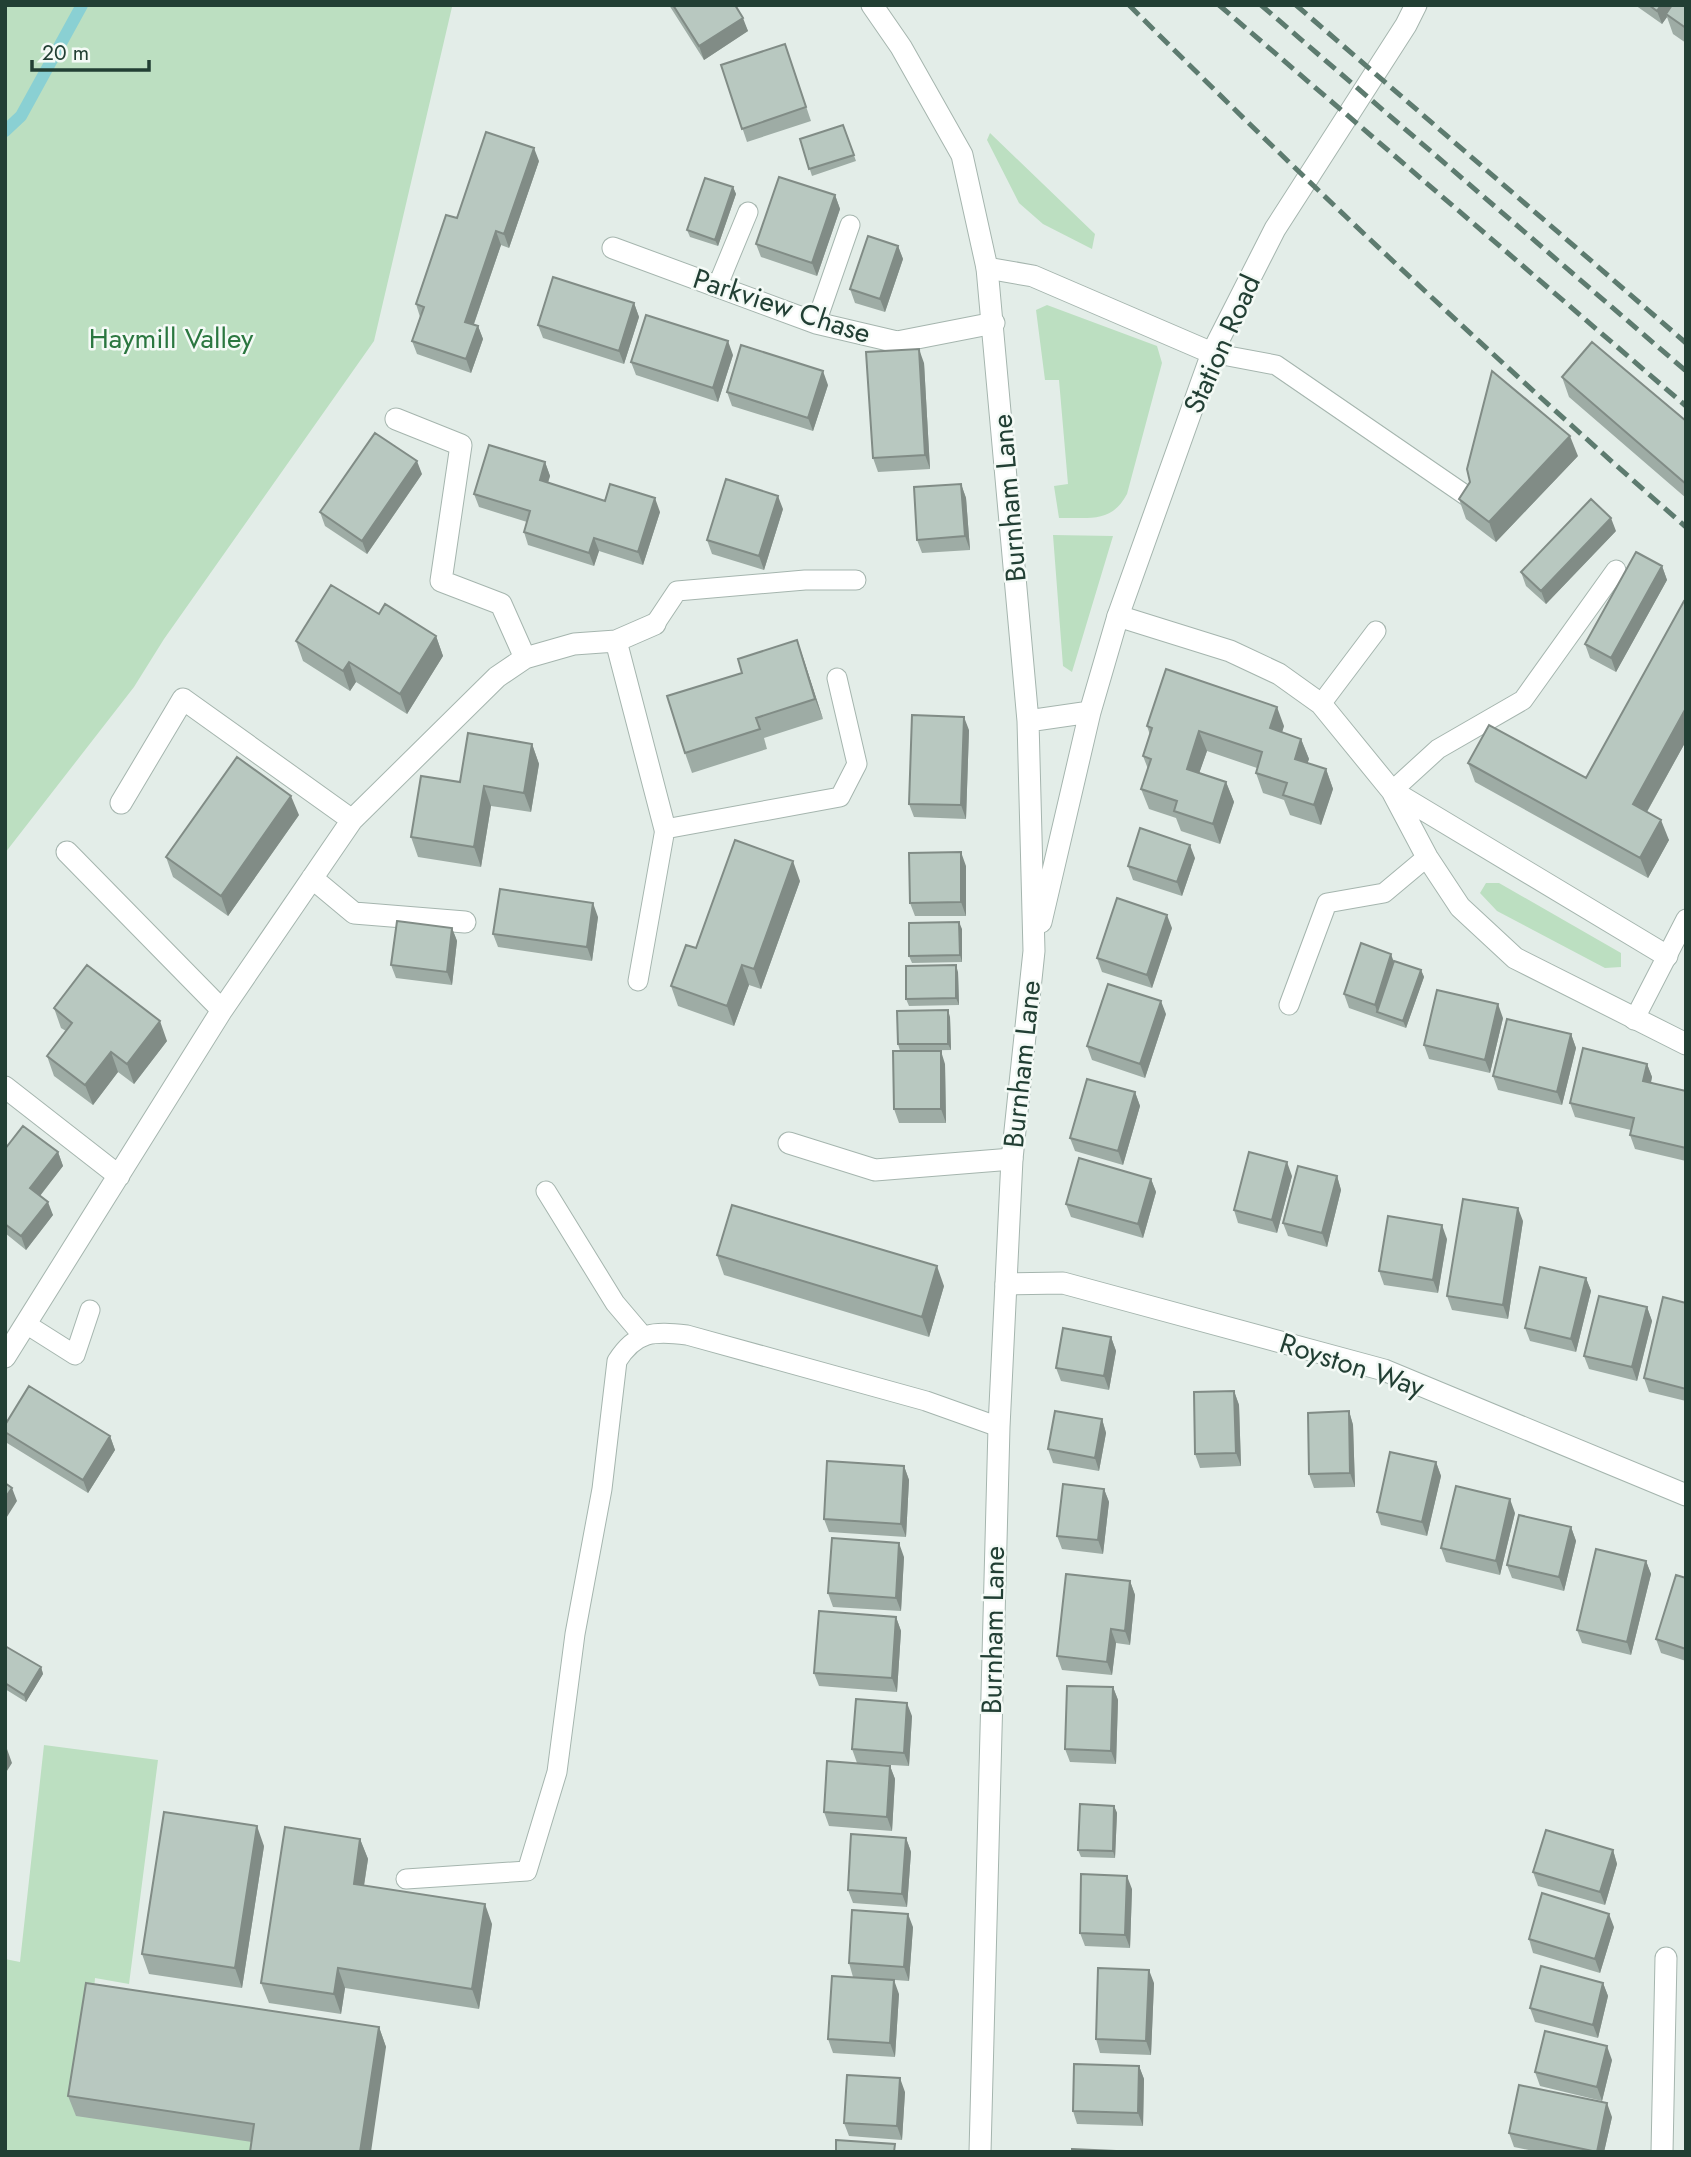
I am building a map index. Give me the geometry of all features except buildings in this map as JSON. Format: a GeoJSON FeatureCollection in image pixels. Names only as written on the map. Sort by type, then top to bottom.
{"type":"FeatureCollection","features":[{"type":"Feature","properties":{"kind":"street","name":"Burnham Lane"},"geometry":{"type":"LineString","coordinates":[[872,5],[901,47],[962,155],[987,268],[1028,720],[1034,951],[1012,1159],[999,1427],[980,2152]]}},
{"type":"Feature","properties":{"kind":"street","name":"Station Road"},"geometry":{"type":"LineString","coordinates":[[1034,951],[1090,712],[1118,616],[1212,353],[1275,229],[1406,25],[1416,5]]}},
{"type":"Feature","properties":{"kind":"street","name":"Parkview Chase"},"geometry":{"type":"LineString","coordinates":[[613,248],[816,323],[897,342],[994,323]]}},
{"type":"Feature","properties":{"kind":"street"},"geometry":{"type":"LineString","coordinates":[[987,268],[1033,276],[1212,353]]}},
{"type":"Feature","properties":{"kind":"street"},"geometry":{"type":"LineString","coordinates":[[396,419],[461,445],[441,580],[501,604],[525,658]]}},
{"type":"Feature","properties":{"kind":"street"},"geometry":{"type":"LineString","coordinates":[[1118,616],[1230,651],[1279,674],[1321,704],[1392,791],[1427,857],[1460,906],[1516,958],[1686,1044]]}},
{"type":"Feature","properties":{"kind":"street"},"geometry":{"type":"LineString","coordinates":[[5,1357],[222,1010],[352,820],[497,677],[525,658],[574,644],[616,641],[655,624]]}},
{"type":"Feature","properties":{"kind":"street"},"geometry":{"type":"LineString","coordinates":[[616,641],[665,829]]}},
{"type":"Feature","properties":{"kind":"street"},"geometry":{"type":"LineString","coordinates":[[121,803],[183,699],[352,820]]}},
{"type":"Feature","properties":{"kind":"street"},"geometry":{"type":"LineString","coordinates":[[1028,720],[1090,712]]}},
{"type":"Feature","properties":{"kind":"street"},"geometry":{"type":"LineString","coordinates":[[1392,791],[1667,956]]}},
{"type":"Feature","properties":{"kind":"street"},"geometry":{"type":"LineString","coordinates":[[67,852],[222,1010]]}},
{"type":"Feature","properties":{"kind":"street"},"geometry":{"type":"LineString","coordinates":[[312,878],[354,913],[465,922]]}},
{"type":"Feature","properties":{"kind":"street"},"geometry":{"type":"LineString","coordinates":[[5,1087],[119,1176]]}},
{"type":"Feature","properties":{"kind":"street"},"geometry":{"type":"LineString","coordinates":[[789,1143],[875,1170],[1012,1159]]}},
{"type":"Feature","properties":{"kind":"street","name":"Royston Way"},"geometry":{"type":"LineString","coordinates":[[1006,1284],[1063,1283],[1384,1370],[1686,1495]]}},
{"type":"Feature","properties":{"kind":"street"},"geometry":{"type":"LineString","coordinates":[[1662,2152],[1666,1958]]}},
{"type":"Feature","properties":{"kind":"lane"},"geometry":{"type":"LineString","coordinates":[[717,287],[748,212]]}},
{"type":"Feature","properties":{"kind":"lane"},"geometry":{"type":"LineString","coordinates":[[816,323],[850,225]]}},
{"type":"Feature","properties":{"kind":"lane"},"geometry":{"type":"LineString","coordinates":[[1212,353],[1276,365],[1474,501],[1482,476]]}},
{"type":"Feature","properties":{"kind":"lane"},"geometry":{"type":"LineString","coordinates":[[1392,791],[1438,749],[1523,699],[1616,570]]}},
{"type":"Feature","properties":{"kind":"lane"},"geometry":{"type":"LineString","coordinates":[[655,624],[677,591],[805,580],[856,580]]}},
{"type":"Feature","properties":{"kind":"lane"},"geometry":{"type":"LineString","coordinates":[[1321,704],[1376,631]]}},
{"type":"Feature","properties":{"kind":"lane"},"geometry":{"type":"LineString","coordinates":[[638,981],[665,829],[840,797],[857,764],[838,678]]}},
{"type":"Feature","properties":{"kind":"lane"},"geometry":{"type":"LineString","coordinates":[[1289,1005],[1328,902],[1384,892],[1427,857]]}},
{"type":"Feature","properties":{"kind":"lane"},"geometry":{"type":"LineString","coordinates":[[1634,1020],[1686,919]]}},
{"type":"Feature","properties":{"kind":"lane"},"geometry":{"type":"LineString","coordinates":[[546,1191],[615,1303],[643,1336]]}},
{"type":"Feature","properties":{"kind":"lane"},"geometry":{"type":"LineString","coordinates":[[26,1324],[75,1355],[90,1310]]}},
{"type":"Feature","properties":{"kind":"lane"},"geometry":{"type":"LineString","coordinates":[[406,1878],[527,1871],[557,1772],[575,1633],[600,1500],[617,1361],[628,1344],[643,1336],[660,1332],[687,1335],[926,1401],[999,1427]]}},
{"type":"Feature","properties":{"kind":"green space","name":"Haymill Valley"},"geometry":{"type":"Polygon","coordinates":[[[5,5],[452,7],[374,341],[164,639],[134,687],[5,853],[5,5]]]}},
{"type":"Feature","properties":{"kind":"green space"},"geometry":{"type":"Polygon","coordinates":[[[990,133],[1095,234],[1092,249],[1043,224],[1019,203],[987,140],[990,133]]]}},
{"type":"Feature","properties":{"kind":"green space"},"geometry":{"type":"Polygon","coordinates":[[[1047,305],[1157,346],[1162,363],[1127,494],[1121,504],[1106,515],[1059,518],[1054,486],[1068,484],[1059,380],[1045,380],[1036,310],[1047,305]]]}},
{"type":"Feature","properties":{"kind":"green space"},"geometry":{"type":"Polygon","coordinates":[[[1053,535],[1113,536],[1072,672],[1063,666],[1053,535]]]}},
{"type":"Feature","properties":{"kind":"green space"},"geometry":{"type":"Polygon","coordinates":[[[1486,883],[1499,883],[1621,953],[1621,967],[1605,968],[1497,911],[1480,893],[1486,883]]]}},
{"type":"Feature","properties":{"kind":"green space"},"geometry":{"type":"Polygon","coordinates":[[[44,1745],[158,1760],[129,1984],[95,1978],[93,2002],[262,2144],[260,2152],[5,2152],[5,1959],[20,1962],[44,1745]]]}},
{"type":"Feature","properties":{"kind":"waterway"},"geometry":{"type":"LineString","coordinates":[[5,131],[21,116],[82,5]]}},
{"type":"Feature","properties":{"kind":"railway"},"geometry":{"type":"LineString","coordinates":[[1129,5],[1403,270],[1543,400],[1686,527]]}},
{"type":"Feature","properties":{"kind":"railway"},"geometry":{"type":"LineString","coordinates":[[1219,5],[1686,406]]}},
{"type":"Feature","properties":{"kind":"railway"},"geometry":{"type":"LineString","coordinates":[[1261,5],[1686,371]]}},
{"type":"Feature","properties":{"kind":"railway"},"geometry":{"type":"LineString","coordinates":[[1296,5],[1686,343]]}}]}
